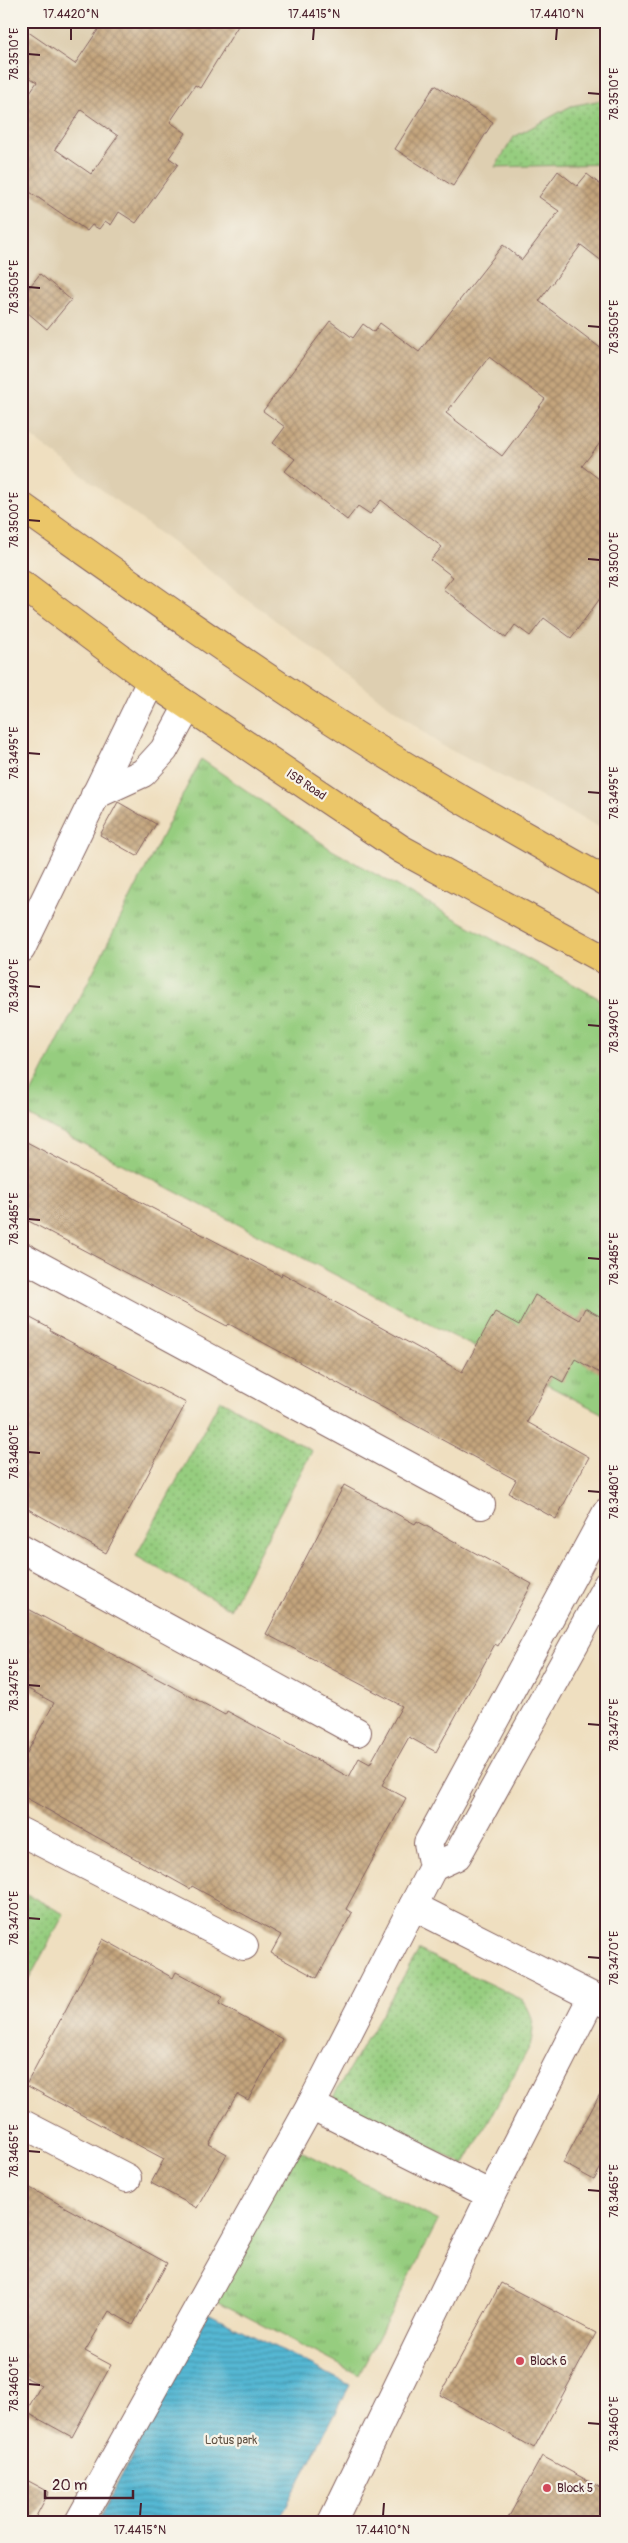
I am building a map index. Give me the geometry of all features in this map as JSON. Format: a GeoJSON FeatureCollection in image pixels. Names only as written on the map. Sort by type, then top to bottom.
{"type":"FeatureCollection","features":[{"type":"Feature","properties":{"kind":"main road"},"geometry":{"type":"LineString","coordinates":[[21,506],[194,628],[330,719],[482,813],[607,882]]}},
{"type":"Feature","properties":{"kind":"main road","name":"ISB Road"},"geometry":{"type":"LineString","coordinates":[[21,584],[151,681],[401,849],[607,961]]}},
{"type":"Feature","properties":{"kind":"street"},"geometry":{"type":"LineString","coordinates":[[21,949],[151,681]]}},
{"type":"Feature","properties":{"kind":"street"},"geometry":{"type":"LineString","coordinates":[[96,795],[143,773],[164,750],[188,706]]}},
{"type":"Feature","properties":{"kind":"street"},"geometry":{"type":"LineString","coordinates":[[21,1256],[481,1505]]}},
{"type":"Feature","properties":{"kind":"street"},"geometry":{"type":"LineString","coordinates":[[433,1867],[428,1843],[607,1512]]}},
{"type":"Feature","properties":{"kind":"street"},"geometry":{"type":"LineString","coordinates":[[21,1548],[357,1732]]}},
{"type":"Feature","properties":{"kind":"street"},"geometry":{"type":"LineString","coordinates":[[79,2522],[311,2105],[433,1867],[457,1856],[607,1585]]}},
{"type":"Feature","properties":{"kind":"street"},"geometry":{"type":"LineString","coordinates":[[21,1832],[244,1946]]}},
{"type":"Feature","properties":{"kind":"street"},"geometry":{"type":"LineString","coordinates":[[340,2519],[491,2195],[599,2001],[413,1906]]}},
{"type":"Feature","properties":{"kind":"street"},"geometry":{"type":"LineString","coordinates":[[311,2105],[491,2195]]}},
{"type":"Feature","properties":{"kind":"street"},"geometry":{"type":"LineString","coordinates":[[21,2123],[127,2178]]}},
{"type":"Feature","properties":{"kind":"shaded area"},"geometry":{"type":"Polygon","coordinates":[[[21,21],[607,21],[607,831],[441,745],[21,429],[21,21]]]}},
{"type":"Feature","properties":{"kind":"green space"},"geometry":{"type":"Polygon","coordinates":[[[607,99],[607,164],[495,167],[514,137],[571,106],[607,99]]]}},
{"type":"Feature","properties":{"kind":"green space"},"geometry":{"type":"Polygon","coordinates":[[[201,759],[332,850],[607,1003],[607,1416],[22,1112],[201,759]]]}},
{"type":"Feature","properties":{"kind":"green space"},"geometry":{"type":"Polygon","coordinates":[[[220,1400],[312,1451],[230,1609],[136,1556],[220,1400]]]}},
{"type":"Feature","properties":{"kind":"green space"},"geometry":{"type":"Polygon","coordinates":[[[21,1891],[64,1914],[21,1994],[21,1891]]]}},
{"type":"Feature","properties":{"kind":"green space"},"geometry":{"type":"Polygon","coordinates":[[[419,1950],[523,2000],[532,2022],[533,2033],[530,2046],[464,2165],[333,2097],[419,1950]]]}},
{"type":"Feature","properties":{"kind":"green space"},"geometry":{"type":"Polygon","coordinates":[[[293,2147],[438,2221],[359,2375],[215,2300],[293,2147]]]}},
{"type":"Feature","properties":{"kind":"water","name":"Lotus park"},"geometry":{"type":"Polygon","coordinates":[[[208,2313],[350,2385],[278,2522],[97,2522],[208,2313]]]}},
{"type":"Feature","properties":{"kind":"building"},"geometry":{"type":"Polygon","coordinates":[[[104,21],[241,21],[200,88],[195,85],[170,122],[186,133],[169,158],[178,164],[136,223],[119,212],[111,225],[105,221],[99,229],[92,225],[87,231],[21,186],[21,105],[37,82],[21,72],[21,27],[75,64],[104,21]],[[81,110],[55,149],[91,174],[118,136],[81,110]]]}},
{"type":"Feature","properties":{"kind":"building"},"geometry":{"type":"Polygon","coordinates":[[[435,85],[493,122],[453,186],[395,149],[435,85]]]}},
{"type":"Feature","properties":{"kind":"building"},"geometry":{"type":"Polygon","coordinates":[[[558,171],[577,186],[587,174],[607,190],[607,265],[581,245],[539,301],[607,353],[607,434],[582,466],[607,485],[607,589],[571,638],[544,618],[530,636],[515,625],[506,638],[443,589],[453,577],[431,560],[442,547],[381,500],[370,514],[358,506],[347,520],[285,471],[295,459],[273,443],[285,427],[263,411],[330,321],[353,338],[363,324],[374,332],[380,323],[419,352],[503,245],[522,260],[559,211],[539,197],[558,171]],[[489,357],[446,413],[502,456],[545,399],[489,357]]]}},
{"type":"Feature","properties":{"kind":"building"},"geometry":{"type":"Polygon","coordinates":[[[40,274],[71,300],[47,329],[21,307],[21,297],[40,274]]]}},
{"type":"Feature","properties":{"kind":"building"},"geometry":{"type":"Polygon","coordinates":[[[118,802],[156,824],[137,856],[100,835],[118,802]]]}},
{"type":"Feature","properties":{"kind":"building"},"geometry":{"type":"Polygon","coordinates":[[[21,1139],[281,1276],[282,1273],[462,1372],[495,1312],[519,1325],[535,1295],[579,1320],[585,1308],[607,1320],[607,1377],[575,1359],[563,1382],[552,1376],[527,1422],[589,1457],[556,1519],[509,1493],[516,1480],[229,1324],[227,1326],[21,1217],[21,1139]]]}},
{"type":"Feature","properties":{"kind":"building"},"geometry":{"type":"Polygon","coordinates":[[[21,1313],[51,1329],[50,1331],[186,1403],[106,1553],[21,1505],[21,1313]]]}},
{"type":"Feature","properties":{"kind":"building"},"geometry":{"type":"Polygon","coordinates":[[[344,1485],[415,1524],[417,1521],[532,1584],[498,1646],[495,1644],[436,1752],[409,1737],[382,1785],[406,1798],[346,1909],[352,1913],[317,1978],[271,1953],[281,1935],[192,1886],[190,1889],[21,1795],[21,1764],[54,1703],[21,1685],[21,1605],[225,1715],[227,1711],[349,1777],[359,1758],[370,1764],[402,1706],[266,1634],[344,1485]]]}},
{"type":"Feature","properties":{"kind":"building"},"geometry":{"type":"Polygon","coordinates":[[[103,1939],[173,1978],[176,1972],[223,1997],[219,2004],[282,2039],[248,2100],[237,2094],[209,2144],[227,2154],[197,2208],[151,2183],[164,2159],[26,2085],[103,1939]]]}},
{"type":"Feature","properties":{"kind":"building"},"geometry":{"type":"Polygon","coordinates":[[[607,2081],[607,2156],[594,2180],[563,2163],[607,2081]]]}},
{"type":"Feature","properties":{"kind":"building"},"geometry":{"type":"Polygon","coordinates":[[[21,2183],[167,2263],[133,2325],[109,2311],[85,2351],[111,2365],[72,2437],[26,2412],[41,2385],[21,2375],[21,2183]]]}},
{"type":"Feature","properties":{"kind":"building","name":"Block 6"},"geometry":{"type":"Polygon","coordinates":[[[501,2283],[596,2333],[534,2448],[440,2395],[501,2283]]]}},
{"type":"Feature","properties":{"kind":"building","name":"Block 5"},"geometry":{"type":"Polygon","coordinates":[[[542,2456],[607,2491],[607,2522],[506,2522],[542,2456]]]}},
{"type":"Feature","properties":{"kind":"building"},"geometry":{"type":"Polygon","coordinates":[[[21,2477],[49,2492],[33,2522],[21,2522],[21,2477]]]}},
{"type":"Feature","properties":{"kind":"place","name":"Block 6"},"geometry":{"type":"Point","coordinates":[520,2361]}},
{"type":"Feature","properties":{"kind":"place","name":"Block 5"},"geometry":{"type":"Point","coordinates":[547,2488]}}]}
